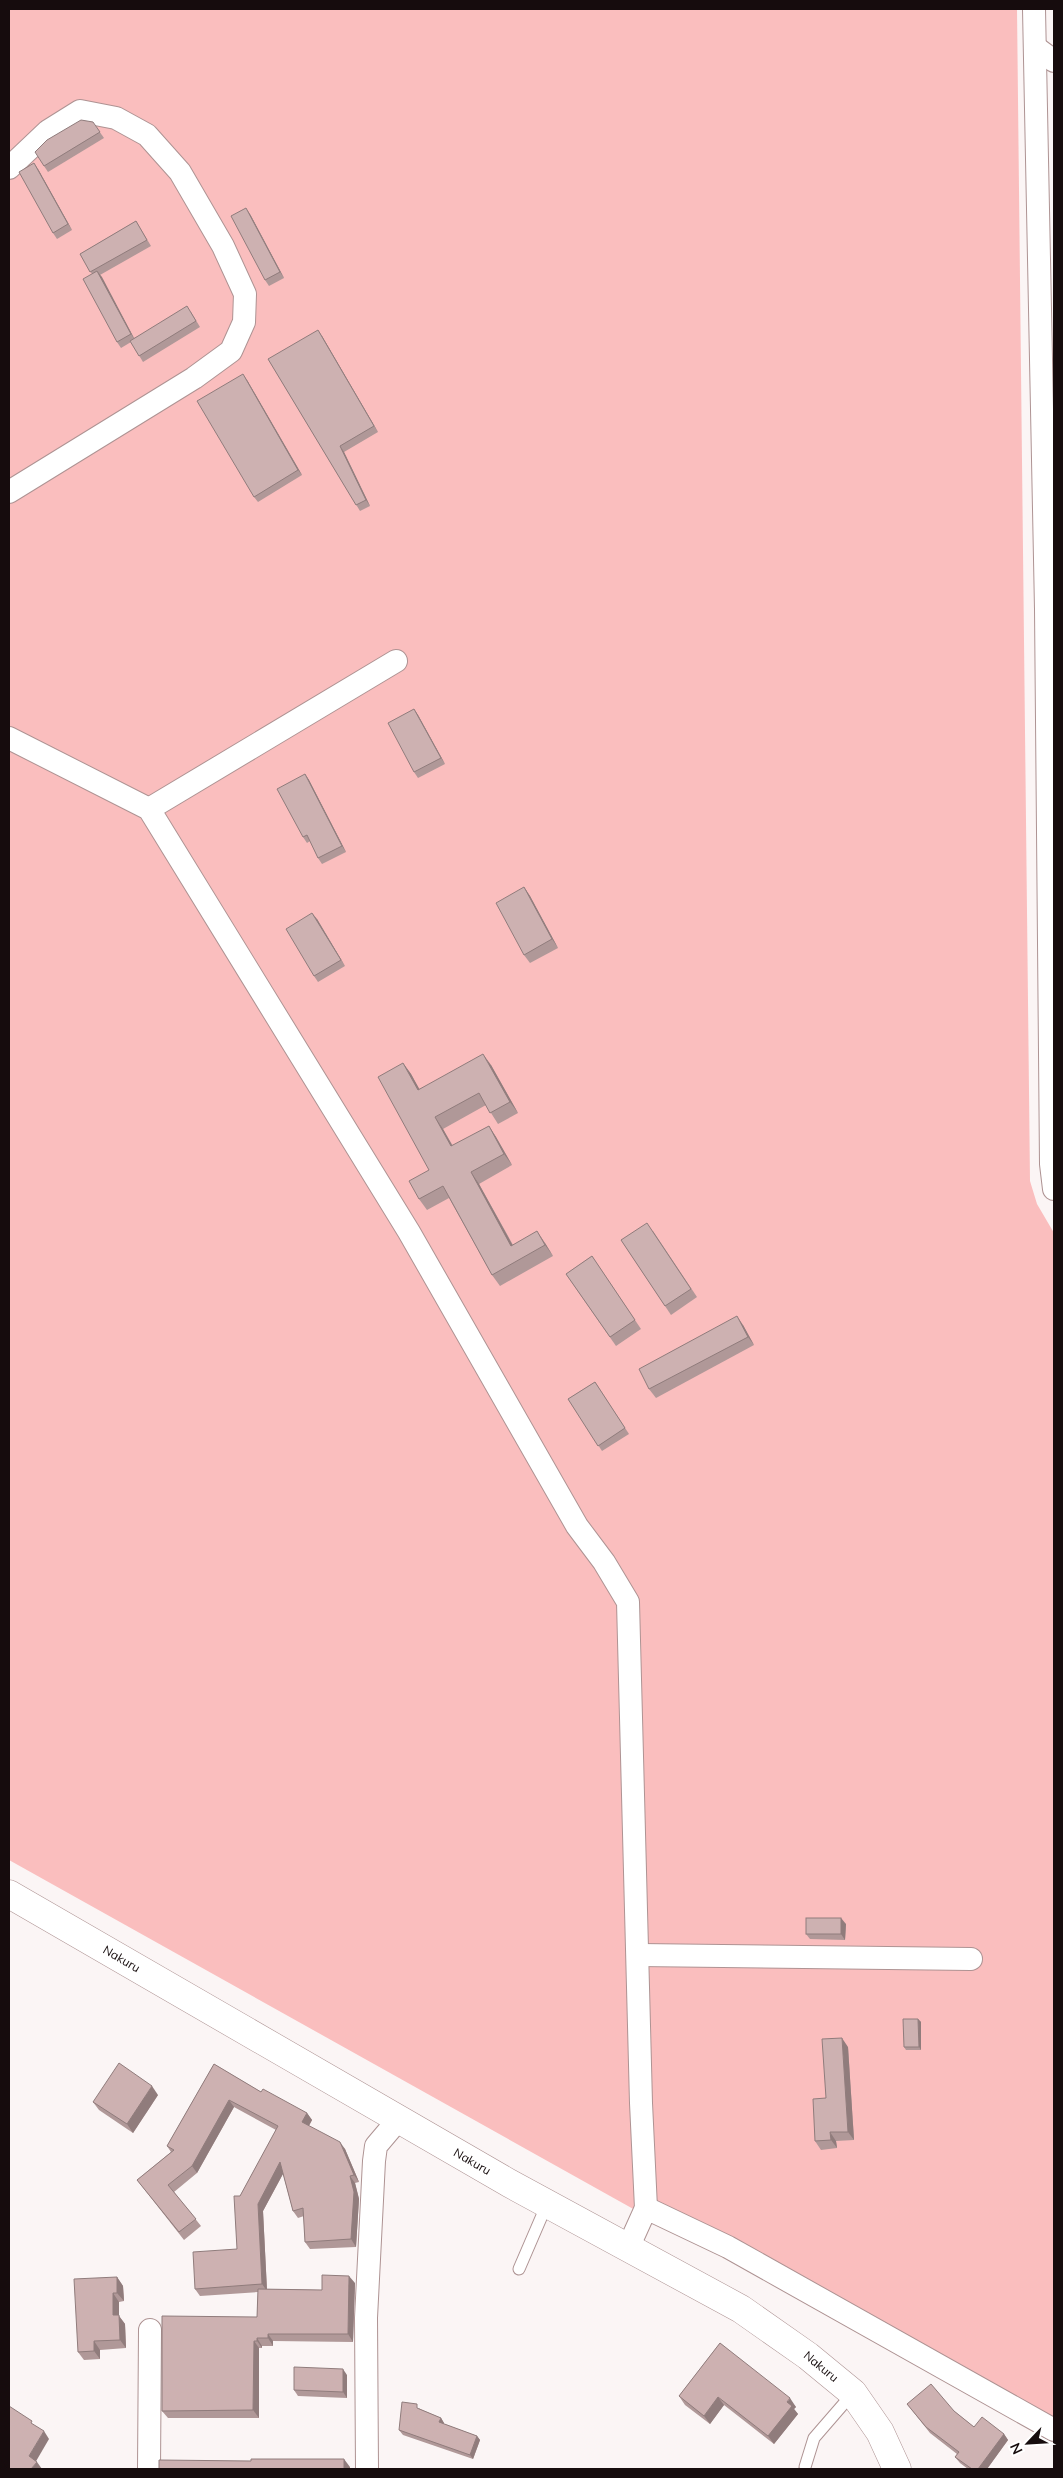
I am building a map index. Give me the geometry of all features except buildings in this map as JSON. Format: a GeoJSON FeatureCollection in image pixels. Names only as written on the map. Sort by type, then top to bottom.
{"type":"FeatureCollection","features":[{"type":"Feature","properties":{"kind":"main road","name":"Nakuru"},"geometry":{"type":"LineString","coordinates":[[9,1894],[398,2120],[740,2309],[808,2356],[853,2393],[880,2432],[897,2469]]}},
{"type":"Feature","properties":{"kind":"street"},"geometry":{"type":"LineString","coordinates":[[1034,9],[1046,609],[1051,1164],[1054,1189]]}},
{"type":"Feature","properties":{"kind":"street"},"geometry":{"type":"LineString","coordinates":[[1035,47],[1054,60]]}},
{"type":"Feature","properties":{"kind":"street"},"geometry":{"type":"LineString","coordinates":[[9,168],[48,131],[80,111],[116,118],[147,135],[180,172],[223,246],[245,294],[244,322],[231,351],[194,378],[9,492]]}},
{"type":"Feature","properties":{"kind":"street"},"geometry":{"type":"LineString","coordinates":[[149,809],[396,662]]}},
{"type":"Feature","properties":{"kind":"street"},"geometry":{"type":"LineString","coordinates":[[9,738],[149,809],[409,1232],[577,1526],[604,1562],[628,1602],[641,2102],[646,2208],[628,2248]]}},
{"type":"Feature","properties":{"kind":"street"},"geometry":{"type":"LineString","coordinates":[[638,1955],[971,1959]]}},
{"type":"Feature","properties":{"kind":"street"},"geometry":{"type":"LineString","coordinates":[[367,2469],[366,2318],[374,2161],[376,2146],[398,2120]]}},
{"type":"Feature","properties":{"kind":"street"},"geometry":{"type":"LineString","coordinates":[[646,2208],[728,2246],[1054,2430]]}},
{"type":"Feature","properties":{"kind":"street"},"geometry":{"type":"LineString","coordinates":[[149,2469],[150,2330]]}},
{"type":"Feature","properties":{"kind":"lane"},"geometry":{"type":"LineString","coordinates":[[520,2269],[548,2203]]}},
{"type":"Feature","properties":{"kind":"lane"},"geometry":{"type":"LineString","coordinates":[[805,2467],[814,2438],[853,2393]]}},
{"type":"Feature","properties":{"kind":"shaded area"},"geometry":{"type":"Polygon","coordinates":[[[9,9],[1017,9],[1030,1181],[1037,1204],[1054,1233],[1054,2420],[653,2220],[9,1860],[9,9]]]}}]}
